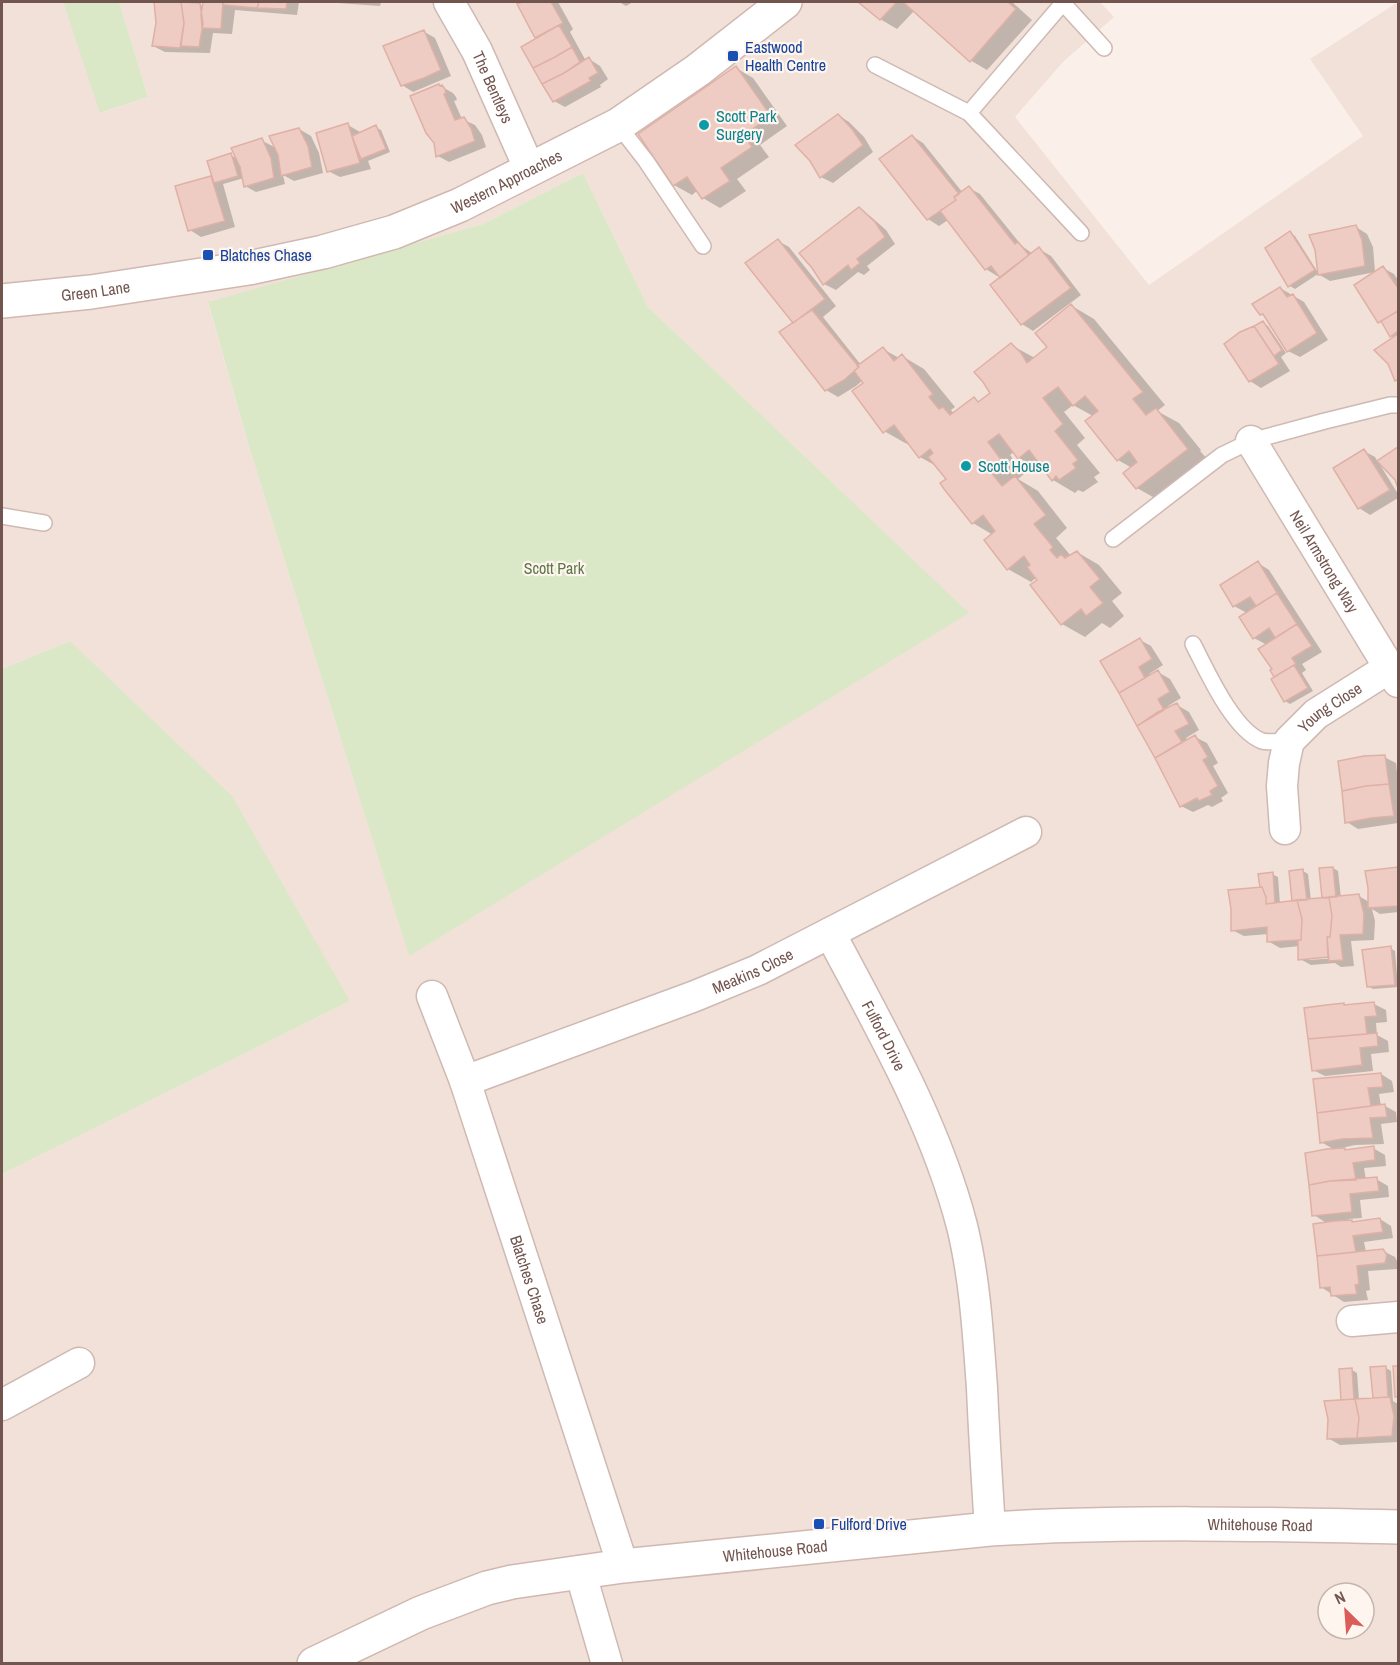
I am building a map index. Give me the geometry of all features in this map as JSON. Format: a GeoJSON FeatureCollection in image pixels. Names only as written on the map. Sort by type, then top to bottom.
{"type":"FeatureCollection","features":[{"type":"Feature","properties":{"kind":"street","name":"Western Approaches"},"geometry":{"type":"LineString","coordinates":[[189,277],[254,267],[323,252],[394,232],[460,205],[618,125],[698,70],[785,2]]}},
{"type":"Feature","properties":{"kind":"street","name":"The Bentleys"},"geometry":{"type":"LineString","coordinates":[[453,3],[530,170]]}},
{"type":"Feature","properties":{"kind":"street","name":"Green Lane"},"geometry":{"type":"LineString","coordinates":[[2,301],[91,292],[189,277]]}},
{"type":"Feature","properties":{"kind":"street","name":"Neil Armstrong Way"},"geometry":{"type":"LineString","coordinates":[[1251,441],[1394,675]]}},
{"type":"Feature","properties":{"kind":"street","name":"Young Close"},"geometry":{"type":"LineString","coordinates":[[1285,829],[1282,786],[1289,741],[1316,714],[1394,675]]}},
{"type":"Feature","properties":{"kind":"street","name":"Meakins Close"},"geometry":{"type":"LineString","coordinates":[[465,1081],[695,996],[758,970],[1026,832]]}},
{"type":"Feature","properties":{"kind":"street","name":"Fulford Drive"},"geometry":{"type":"LineString","coordinates":[[830,933],[911,1088],[948,1180],[962,1227],[973,1282],[978,1333],[990,1529]]}},
{"type":"Feature","properties":{"kind":"street","name":"Blatches Chase"},"geometry":{"type":"LineString","coordinates":[[432,996],[465,1081],[623,1566]]}},
{"type":"Feature","properties":{"kind":"street"},"geometry":{"type":"LineString","coordinates":[[1352,1321],[1398,1317]]}},
{"type":"Feature","properties":{"kind":"street"},"geometry":{"type":"LineString","coordinates":[[2,1405],[79,1363]]}},
{"type":"Feature","properties":{"kind":"street","name":"Whitehouse Road"},"geometry":{"type":"LineString","coordinates":[[314,1664],[421,1613],[486,1588],[580,1571],[990,1529],[1099,1524],[1398,1527]]}},
{"type":"Feature","properties":{"kind":"street"},"geometry":{"type":"LineString","coordinates":[[580,1571],[607,1664]]}},
{"type":"Feature","properties":{"kind":"lane"},"geometry":{"type":"LineString","coordinates":[[969,113],[1062,2],[1104,48]]}},
{"type":"Feature","properties":{"kind":"lane"},"geometry":{"type":"LineString","coordinates":[[875,65],[969,113],[1081,233]]}},
{"type":"Feature","properties":{"kind":"lane"},"geometry":{"type":"LineString","coordinates":[[618,125],[646,161],[703,246]]}},
{"type":"Feature","properties":{"kind":"lane"},"geometry":{"type":"LineString","coordinates":[[1113,539],[1222,455],[1251,441],[1325,420],[1398,405]]}},
{"type":"Feature","properties":{"kind":"lane"},"geometry":{"type":"LineString","coordinates":[[2,516],[44,523]]}},
{"type":"Feature","properties":{"kind":"lane"},"geometry":{"type":"LineString","coordinates":[[1193,644],[1229,710],[1247,733],[1263,742],[1289,741]]}},
{"type":"Feature","properties":{"kind":"shaded area"},"geometry":{"type":"Polygon","coordinates":[[[2,2],[63,2],[101,113],[148,97],[119,2],[858,2],[879,20],[897,2],[903,2],[969,61],[1016,10],[1008,2],[1100,2],[1114,17],[1063,62],[1015,117],[1149,285],[1363,136],[1310,59],[1398,2],[1398,1663],[2,1663],[2,1174],[350,1001],[70,641],[2,669],[2,2]],[[736,67],[638,134],[673,186],[687,177],[702,199],[729,181],[721,168],[752,147],[744,135],[736,67]],[[583,173],[483,224],[208,303],[250,450],[409,955],[968,613],[648,307],[583,173]]]}},
{"type":"Feature","properties":{"kind":"green space"},"geometry":{"type":"Polygon","coordinates":[[[63,2],[119,2],[148,97],[100,113],[63,2]]]}},
{"type":"Feature","properties":{"kind":"green space","name":"Scott Park"},"geometry":{"type":"Polygon","coordinates":[[[583,173],[648,307],[969,613],[409,956],[250,450],[208,302],[483,224],[583,173]]]}},
{"type":"Feature","properties":{"kind":"green space"},"geometry":{"type":"Polygon","coordinates":[[[70,641],[232,796],[350,1001],[2,1174],[2,669],[70,641]]]}},
{"type":"Feature","properties":{"kind":"building"},"geometry":{"type":"Polygon","coordinates":[[[154,2],[181,2],[184,23],[180,48],[152,46],[156,23],[154,2]]]}},
{"type":"Feature","properties":{"kind":"building"},"geometry":{"type":"Polygon","coordinates":[[[181,2],[200,3],[203,24],[199,47],[181,46],[184,23],[181,2]]]}},
{"type":"Feature","properties":{"kind":"building"},"geometry":{"type":"Polygon","coordinates":[[[203,2],[223,2],[221,29],[202,28],[203,2]]]}},
{"type":"Feature","properties":{"kind":"building"},"geometry":{"type":"Polygon","coordinates":[[[223,2],[259,2],[257,8],[224,5],[223,2]]]}},
{"type":"Feature","properties":{"kind":"building"},"geometry":{"type":"Polygon","coordinates":[[[259,2],[287,2],[286,9],[257,8],[259,2]]]}},
{"type":"Feature","properties":{"kind":"building"},"geometry":{"type":"Polygon","coordinates":[[[551,2],[563,23],[535,38],[517,4],[551,2]]]}},
{"type":"Feature","properties":{"kind":"building"},"geometry":{"type":"Polygon","coordinates":[[[858,2],[897,2],[880,20],[858,2]]]}},
{"type":"Feature","properties":{"kind":"building"},"geometry":{"type":"Polygon","coordinates":[[[903,2],[1008,2],[1016,9],[970,62],[903,2]]]}},
{"type":"Feature","properties":{"kind":"building"},"geometry":{"type":"Polygon","coordinates":[[[559,25],[572,47],[533,68],[521,47],[559,25]]]}},
{"type":"Feature","properties":{"kind":"building"},"geometry":{"type":"Polygon","coordinates":[[[424,30],[441,70],[401,86],[383,46],[424,30]]]}},
{"type":"Feature","properties":{"kind":"building"},"geometry":{"type":"Polygon","coordinates":[[[572,47],[580,62],[542,84],[533,68],[572,47]]]}},
{"type":"Feature","properties":{"kind":"building"},"geometry":{"type":"Polygon","coordinates":[[[589,57],[598,73],[589,78],[591,81],[553,102],[542,84],[589,57]]]}},
{"type":"Feature","properties":{"kind":"building","name":"Scott Park Surgery"},"geometry":{"type":"Polygon","coordinates":[[[736,66],[771,116],[744,135],[752,147],[721,168],[730,181],[702,199],[687,177],[673,186],[638,134],[736,66]]]}},
{"type":"Feature","properties":{"kind":"building"},"geometry":{"type":"Polygon","coordinates":[[[439,84],[445,89],[444,94],[455,120],[464,117],[475,141],[436,157],[434,143],[426,133],[410,96],[439,84]]]}},
{"type":"Feature","properties":{"kind":"building"},"geometry":{"type":"Polygon","coordinates":[[[838,114],[863,145],[820,178],[810,161],[795,145],[838,114]]]}},
{"type":"Feature","properties":{"kind":"building"},"geometry":{"type":"Polygon","coordinates":[[[348,123],[360,163],[327,172],[316,133],[348,123]]]}},
{"type":"Feature","properties":{"kind":"building"},"geometry":{"type":"Polygon","coordinates":[[[376,125],[386,149],[361,159],[352,136],[376,125]]]}},
{"type":"Feature","properties":{"kind":"building"},"geometry":{"type":"Polygon","coordinates":[[[299,128],[308,146],[312,167],[281,176],[278,155],[269,136],[299,128]]]}},
{"type":"Feature","properties":{"kind":"building"},"geometry":{"type":"Polygon","coordinates":[[[912,135],[959,194],[954,197],[956,200],[927,220],[879,159],[912,135]]]}},
{"type":"Feature","properties":{"kind":"building"},"geometry":{"type":"Polygon","coordinates":[[[262,138],[271,158],[274,178],[244,187],[240,167],[231,148],[262,138]]]}},
{"type":"Feature","properties":{"kind":"building"},"geometry":{"type":"Polygon","coordinates":[[[231,153],[238,176],[214,183],[207,161],[231,153]]]}},
{"type":"Feature","properties":{"kind":"building"},"geometry":{"type":"Polygon","coordinates":[[[211,176],[225,221],[188,231],[175,186],[211,176]]]}},
{"type":"Feature","properties":{"kind":"building"},"geometry":{"type":"Polygon","coordinates":[[[969,186],[1015,244],[1018,242],[1029,255],[1000,278],[991,266],[985,270],[940,211],[956,200],[954,197],[969,186]]]}},
{"type":"Feature","properties":{"kind":"building"},"geometry":{"type":"Polygon","coordinates":[[[859,207],[875,222],[885,237],[857,259],[860,263],[851,270],[848,265],[823,285],[799,253],[859,207]]]}},
{"type":"Feature","properties":{"kind":"building"},"geometry":{"type":"Polygon","coordinates":[[[1356,225],[1362,240],[1365,266],[1318,275],[1315,250],[1309,235],[1356,225]]]}},
{"type":"Feature","properties":{"kind":"building"},"geometry":{"type":"Polygon","coordinates":[[[1290,231],[1315,270],[1288,287],[1265,248],[1290,231]]]}},
{"type":"Feature","properties":{"kind":"building"},"geometry":{"type":"Polygon","coordinates":[[[778,239],[825,299],[793,323],[745,263],[778,239]]]}},
{"type":"Feature","properties":{"kind":"building"},"geometry":{"type":"Polygon","coordinates":[[[1039,247],[1071,288],[1021,325],[990,285],[1039,247]]]}},
{"type":"Feature","properties":{"kind":"building"},"geometry":{"type":"Polygon","coordinates":[[[1383,266],[1398,288],[1398,311],[1378,323],[1354,285],[1383,266]]]}},
{"type":"Feature","properties":{"kind":"building"},"geometry":{"type":"Polygon","coordinates":[[[1280,287],[1287,297],[1293,294],[1317,333],[1287,352],[1263,314],[1260,315],[1252,304],[1280,287]]]}},
{"type":"Feature","properties":{"kind":"building","name":"Scott House"},"geometry":{"type":"Polygon","coordinates":[[[1071,304],[1143,392],[1133,399],[1146,415],[1156,408],[1188,449],[1136,489],[1123,473],[1137,462],[1129,451],[1117,461],[1085,421],[1098,411],[1085,396],[1073,406],[1058,387],[1043,398],[1063,424],[1055,431],[1078,460],[1073,464],[1076,468],[1059,480],[1056,476],[1052,481],[1029,450],[1018,459],[999,434],[988,442],[1002,461],[990,471],[1002,486],[1015,476],[1046,515],[1034,524],[1053,547],[1050,550],[1057,558],[1061,554],[1065,558],[1077,551],[1100,579],[1090,587],[1103,603],[1086,616],[1081,609],[1061,625],[1030,585],[1037,580],[1027,567],[1030,565],[1024,556],[1007,570],[984,540],[995,531],[983,515],[972,524],[944,489],[940,483],[946,479],[928,457],[933,453],[930,449],[919,458],[894,425],[883,433],[852,391],[863,383],[854,371],[859,367],[857,366],[883,347],[894,361],[902,354],[933,394],[929,397],[939,409],[943,407],[950,415],[974,397],[978,402],[990,393],[974,372],[1011,343],[1027,363],[1047,347],[1035,333],[1071,304]]]}},
{"type":"Feature","properties":{"kind":"building"},"geometry":{"type":"Polygon","coordinates":[[[812,310],[859,367],[844,380],[825,391],[779,332],[812,310]]]}},
{"type":"Feature","properties":{"kind":"building"},"geometry":{"type":"Polygon","coordinates":[[[1398,311],[1398,331],[1390,337],[1381,321],[1398,311]]]}},
{"type":"Feature","properties":{"kind":"building"},"geometry":{"type":"Polygon","coordinates":[[[1263,321],[1282,350],[1274,356],[1254,326],[1263,321]]]}},
{"type":"Feature","properties":{"kind":"building"},"geometry":{"type":"Polygon","coordinates":[[[1254,326],[1279,364],[1249,382],[1224,344],[1240,332],[1254,326]]]}},
{"type":"Feature","properties":{"kind":"building"},"geometry":{"type":"Polygon","coordinates":[[[1398,334],[1398,379],[1395,381],[1388,364],[1374,350],[1398,334]]]}},
{"type":"Feature","properties":{"kind":"building"},"geometry":{"type":"Polygon","coordinates":[[[1398,447],[1398,488],[1395,480],[1377,461],[1398,447]]]}},
{"type":"Feature","properties":{"kind":"building"},"geometry":{"type":"Polygon","coordinates":[[[1364,449],[1390,490],[1358,509],[1333,468],[1364,449]]]}},
{"type":"Feature","properties":{"kind":"building"},"geometry":{"type":"Polygon","coordinates":[[[1258,561],[1277,593],[1256,606],[1250,597],[1233,607],[1220,585],[1258,561]]]}},
{"type":"Feature","properties":{"kind":"building"},"geometry":{"type":"Polygon","coordinates":[[[1277,593],[1297,624],[1275,638],[1269,628],[1253,639],[1239,617],[1277,593]]]}},
{"type":"Feature","properties":{"kind":"building"},"geometry":{"type":"Polygon","coordinates":[[[1297,624],[1312,646],[1292,658],[1296,664],[1274,677],[1270,670],[1272,669],[1258,649],[1297,624]]]}},
{"type":"Feature","properties":{"kind":"building"},"geometry":{"type":"Polygon","coordinates":[[[1140,638],[1152,659],[1139,667],[1145,678],[1119,693],[1100,661],[1140,638]]]}},
{"type":"Feature","properties":{"kind":"building"},"geometry":{"type":"Polygon","coordinates":[[[1294,665],[1308,688],[1284,702],[1271,679],[1294,665]]]}},
{"type":"Feature","properties":{"kind":"building"},"geometry":{"type":"Polygon","coordinates":[[[1158,670],[1170,692],[1158,699],[1164,710],[1137,726],[1119,693],[1158,670]]]}},
{"type":"Feature","properties":{"kind":"building"},"geometry":{"type":"Polygon","coordinates":[[[1177,703],[1189,724],[1175,731],[1182,742],[1155,758],[1137,726],[1177,703]]]}},
{"type":"Feature","properties":{"kind":"building"},"geometry":{"type":"Polygon","coordinates":[[[1195,735],[1208,757],[1203,760],[1218,786],[1210,791],[1212,795],[1199,801],[1197,798],[1180,807],[1155,758],[1195,735]]]}},
{"type":"Feature","properties":{"kind":"building"},"geometry":{"type":"Polygon","coordinates":[[[1385,755],[1389,784],[1342,791],[1338,761],[1385,755]]]}},
{"type":"Feature","properties":{"kind":"building"},"geometry":{"type":"Polygon","coordinates":[[[1389,784],[1394,816],[1345,823],[1342,791],[1389,784]]]}},
{"type":"Feature","properties":{"kind":"building"},"geometry":{"type":"Polygon","coordinates":[[[1333,867],[1336,897],[1322,898],[1319,868],[1333,867]]]}},
{"type":"Feature","properties":{"kind":"building"},"geometry":{"type":"Polygon","coordinates":[[[1398,867],[1398,906],[1368,908],[1365,871],[1398,867]]]}},
{"type":"Feature","properties":{"kind":"building"},"geometry":{"type":"Polygon","coordinates":[[[1303,869],[1307,900],[1292,901],[1289,871],[1303,869]]]}},
{"type":"Feature","properties":{"kind":"building"},"geometry":{"type":"Polygon","coordinates":[[[1273,872],[1275,903],[1266,904],[1266,897],[1260,887],[1258,874],[1273,872]]]}},
{"type":"Feature","properties":{"kind":"building"},"geometry":{"type":"Polygon","coordinates":[[[1262,887],[1266,904],[1297,900],[1302,919],[1301,940],[1267,942],[1267,927],[1231,931],[1228,890],[1262,887]]]}},
{"type":"Feature","properties":{"kind":"building"},"geometry":{"type":"Polygon","coordinates":[[[1359,894],[1364,914],[1363,934],[1340,935],[1343,960],[1329,961],[1327,937],[1330,937],[1332,916],[1329,897],[1359,894]]]}},
{"type":"Feature","properties":{"kind":"building"},"geometry":{"type":"Polygon","coordinates":[[[1329,897],[1332,916],[1330,937],[1327,937],[1328,957],[1298,960],[1298,940],[1301,940],[1302,919],[1297,900],[1329,897]]]}},
{"type":"Feature","properties":{"kind":"building"},"geometry":{"type":"Polygon","coordinates":[[[1391,946],[1395,985],[1367,987],[1362,950],[1391,946]]]}},
{"type":"Feature","properties":{"kind":"building"},"geometry":{"type":"Polygon","coordinates":[[[1374,1002],[1377,1016],[1365,1017],[1367,1034],[1308,1039],[1304,1008],[1374,1002]]]}},
{"type":"Feature","properties":{"kind":"building"},"geometry":{"type":"Polygon","coordinates":[[[1377,1033],[1378,1046],[1360,1048],[1362,1065],[1312,1071],[1308,1039],[1377,1033]]]}},
{"type":"Feature","properties":{"kind":"building"},"geometry":{"type":"Polygon","coordinates":[[[1381,1073],[1383,1087],[1368,1088],[1371,1106],[1317,1113],[1313,1079],[1381,1073]]]}},
{"type":"Feature","properties":{"kind":"building"},"geometry":{"type":"Polygon","coordinates":[[[1385,1104],[1387,1117],[1370,1118],[1373,1138],[1342,1139],[1320,1143],[1317,1113],[1385,1104]]]}},
{"type":"Feature","properties":{"kind":"building"},"geometry":{"type":"Polygon","coordinates":[[[1374,1146],[1375,1160],[1353,1163],[1356,1180],[1309,1185],[1305,1153],[1374,1146]]]}},
{"type":"Feature","properties":{"kind":"building"},"geometry":{"type":"Polygon","coordinates":[[[1377,1177],[1379,1191],[1350,1194],[1352,1212],[1312,1216],[1309,1185],[1377,1177]]]}},
{"type":"Feature","properties":{"kind":"building"},"geometry":{"type":"Polygon","coordinates":[[[1380,1218],[1383,1232],[1353,1236],[1356,1252],[1317,1256],[1313,1224],[1380,1218]]]}},
{"type":"Feature","properties":{"kind":"building"},"geometry":{"type":"Polygon","coordinates":[[[1383,1249],[1387,1255],[1385,1263],[1357,1266],[1359,1284],[1355,1285],[1357,1294],[1331,1296],[1330,1287],[1320,1288],[1317,1256],[1383,1249]]]}},
{"type":"Feature","properties":{"kind":"building"},"geometry":{"type":"Polygon","coordinates":[[[1386,1366],[1388,1397],[1373,1398],[1370,1367],[1386,1366]]]}},
{"type":"Feature","properties":{"kind":"building"},"geometry":{"type":"Polygon","coordinates":[[[1393,1366],[1398,1366],[1398,1397],[1395,1397],[1393,1366]]]}},
{"type":"Feature","properties":{"kind":"building"},"geometry":{"type":"Polygon","coordinates":[[[1352,1368],[1354,1399],[1341,1400],[1339,1369],[1352,1368]]]}},
{"type":"Feature","properties":{"kind":"building"},"geometry":{"type":"Polygon","coordinates":[[[1390,1397],[1394,1416],[1392,1436],[1357,1438],[1359,1418],[1355,1399],[1390,1397]]]}},
{"type":"Feature","properties":{"kind":"building"},"geometry":{"type":"Polygon","coordinates":[[[1355,1399],[1359,1418],[1357,1438],[1327,1439],[1328,1419],[1324,1401],[1355,1399]]]}},
{"type":"Feature","properties":{"kind":"place","name":"Eastwood Health Centre"},"geometry":{"type":"Point","coordinates":[733,56]}},
{"type":"Feature","properties":{"kind":"place","name":"Scott Park Surgery"},"geometry":{"type":"Point","coordinates":[704,125]}},
{"type":"Feature","properties":{"kind":"place","name":"Blatches Chase"},"geometry":{"type":"Point","coordinates":[208,255]}},
{"type":"Feature","properties":{"kind":"place","name":"Scott House"},"geometry":{"type":"Point","coordinates":[966,466]}},
{"type":"Feature","properties":{"kind":"place","name":"Fulford Drive"},"geometry":{"type":"Point","coordinates":[819,1524]}}]}
